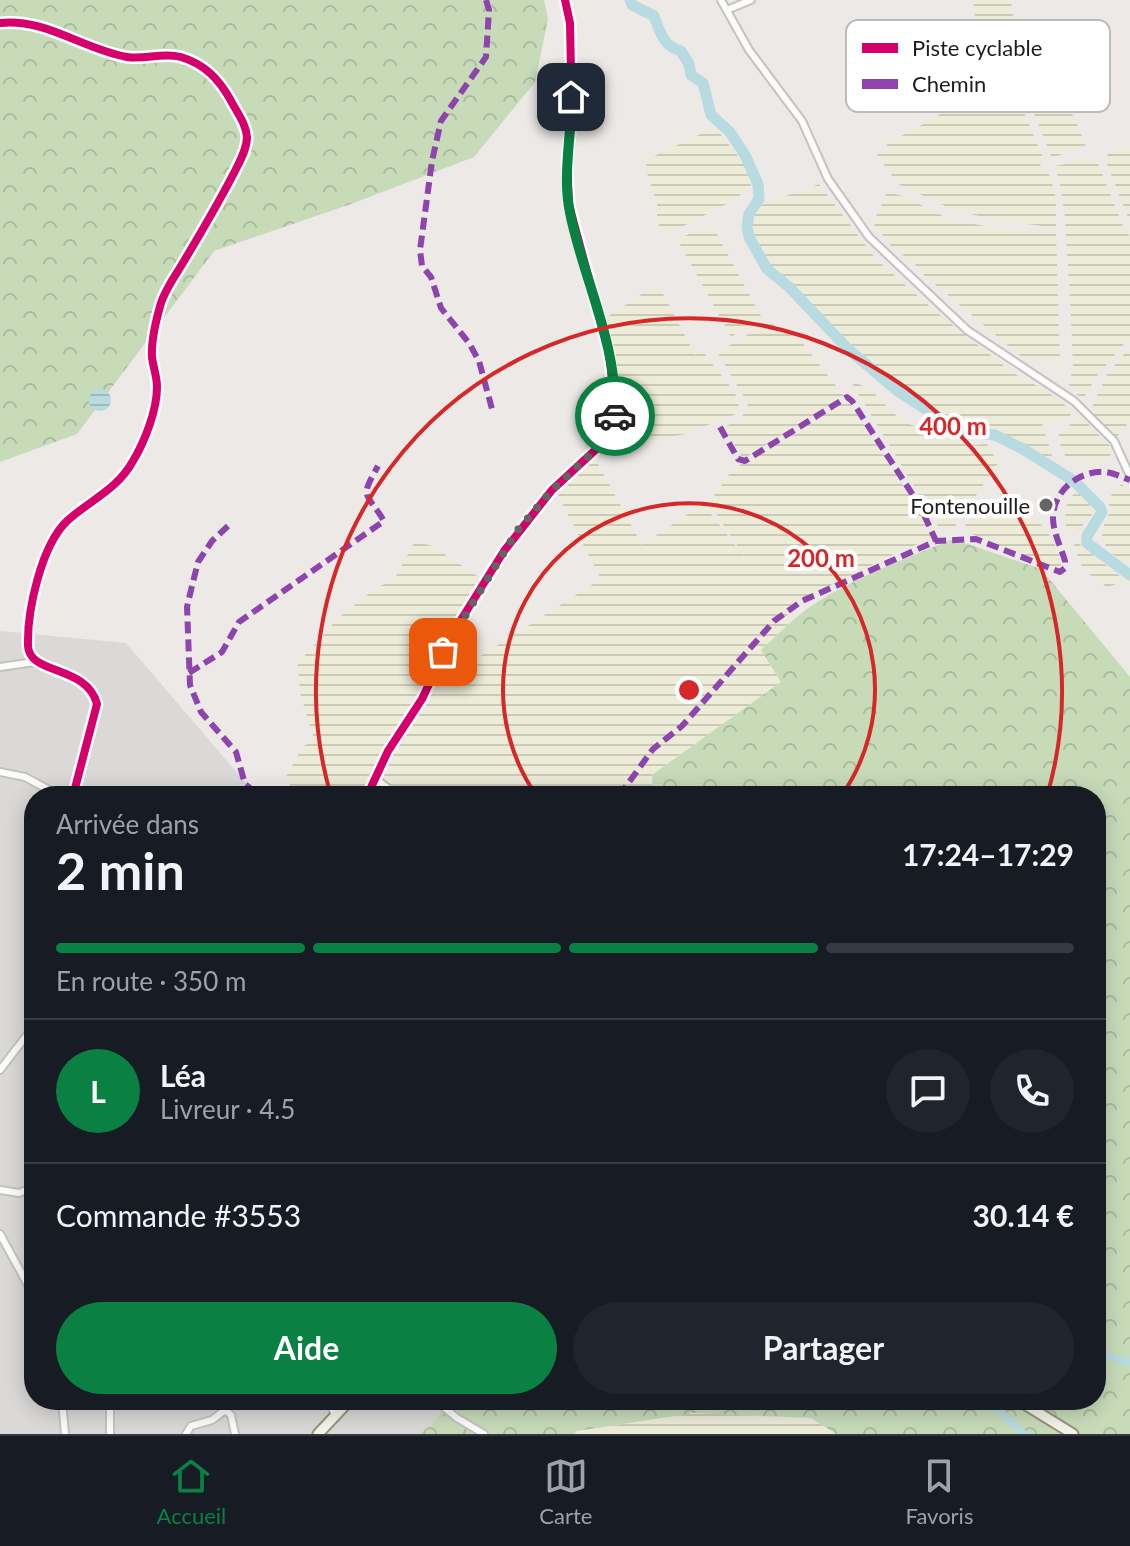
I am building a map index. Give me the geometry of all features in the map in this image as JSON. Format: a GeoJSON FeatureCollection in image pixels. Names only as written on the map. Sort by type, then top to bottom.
{"type":"FeatureCollection","features":[{"type":"Feature","properties":{"kind":"street"},"geometry":{"type":"LineString","coordinates":[[372,786],[388,751],[422,699],[454,631],[504,551],[552,490],[604,442],[613,428],[615,406],[609,353],[569,205],[567,160],[572,119],[570,23],[565,0]]}},
{"type":"Feature","properties":{"kind":"street"},"geometry":{"type":"LineString","coordinates":[[721,0],[749,50],[802,121],[823,169],[869,237],[967,330],[1074,401],[1114,441],[1130,476]]}},
{"type":"Feature","properties":{"kind":"street"},"geometry":{"type":"LineString","coordinates":[[727,10],[751,0]]}},
{"type":"Feature","properties":{"kind":"street"},"geometry":{"type":"LineString","coordinates":[[0,23],[39,25],[91,47],[127,57],[164,54],[191,61],[215,76],[247,135],[246,146],[224,193],[162,301],[152,353],[156,396],[140,448],[120,481],[65,523],[51,543],[33,604],[28,647],[34,662]]}},
{"type":"Feature","properties":{"kind":"street"},"geometry":{"type":"LineString","coordinates":[[0,667],[34,662],[76,677],[93,693],[97,712],[76,786]]}},
{"type":"Feature","properties":{"kind":"street"},"geometry":{"type":"LineString","coordinates":[[0,772],[25,777],[42,786]]}},
{"type":"Feature","properties":{"kind":"street"},"geometry":{"type":"LineString","coordinates":[[376,779],[385,786]]}},
{"type":"Feature","properties":{"kind":"street"},"geometry":{"type":"LineString","coordinates":[[0,1070],[24,1039]]}},
{"type":"Feature","properties":{"kind":"street"},"geometry":{"type":"LineString","coordinates":[[0,1190],[24,1191]]}},
{"type":"Feature","properties":{"kind":"street"},"geometry":{"type":"LineString","coordinates":[[0,1234],[24,1278]]}},
{"type":"Feature","properties":{"kind":"street"},"geometry":{"type":"LineString","coordinates":[[63,1410],[65,1434]]}},
{"type":"Feature","properties":{"kind":"street"},"geometry":{"type":"LineString","coordinates":[[110,1410],[110,1434]]}},
{"type":"Feature","properties":{"kind":"street"},"geometry":{"type":"LineString","coordinates":[[186,1434],[189,1428],[212,1420],[225,1410],[231,1415],[235,1434]]}},
{"type":"Feature","properties":{"kind":"street"},"geometry":{"type":"LineString","coordinates":[[333,1410],[335,1416]]}},
{"type":"Feature","properties":{"kind":"street"},"geometry":{"type":"LineString","coordinates":[[318,1434],[341,1410]]}},
{"type":"Feature","properties":{"kind":"street"},"geometry":{"type":"LineString","coordinates":[[447,1410],[484,1434]]}},
{"type":"Feature","properties":{"kind":"street"},"geometry":{"type":"LineString","coordinates":[[1034,1410],[1073,1434]]}},
{"type":"Feature","properties":{"kind":"shaded area"},"geometry":{"type":"Polygon","coordinates":[[[0,631],[126,643],[248,786],[24,786],[24,1410],[442,1410],[419,1434],[0,1434],[0,631]]]}},
{"type":"Feature","properties":{"kind":"green space"},"geometry":{"type":"Polygon","coordinates":[[[0,0],[544,0],[548,19],[535,82],[474,157],[214,251],[77,434],[0,462],[0,0]]]}},
{"type":"Feature","properties":{"kind":"green space"},"geometry":{"type":"Polygon","coordinates":[[[973,0],[1011,0],[1013,20],[975,20],[973,0]]]}},
{"type":"Feature","properties":{"kind":"green space"},"geometry":{"type":"Polygon","coordinates":[[[944,112],[1023,112],[1043,158],[1040,165],[1050,176],[1056,198],[1056,228],[954,210],[898,184],[877,155],[889,143],[944,112]]]}},
{"type":"Feature","properties":{"kind":"green space"},"geometry":{"type":"Polygon","coordinates":[[[1034,112],[1071,112],[1086,145],[1052,158],[1034,112]]]}},
{"type":"Feature","properties":{"kind":"green space"},"geometry":{"type":"Polygon","coordinates":[[[715,127],[748,169],[752,184],[736,199],[668,234],[661,233],[646,160],[715,127]]]}},
{"type":"Feature","properties":{"kind":"green space"},"geometry":{"type":"Polygon","coordinates":[[[1130,146],[1130,222],[1105,159],[1109,153],[1130,146]]]}},
{"type":"Feature","properties":{"kind":"green space"},"geometry":{"type":"Polygon","coordinates":[[[1096,158],[1130,237],[1130,337],[1099,373],[1082,400],[1069,385],[1073,368],[1065,218],[1055,166],[1096,158]]]}},
{"type":"Feature","properties":{"kind":"green space"},"geometry":{"type":"Polygon","coordinates":[[[819,184],[876,259],[1013,373],[1045,390],[1074,412],[1062,422],[1042,423],[1052,456],[1048,459],[993,430],[958,425],[914,400],[849,347],[776,273],[756,244],[751,217],[761,205],[819,184]]]}},
{"type":"Feature","properties":{"kind":"green space"},"geometry":{"type":"Polygon","coordinates":[[[887,192],[903,196],[951,220],[1003,229],[1056,232],[1060,362],[1023,358],[891,246],[873,223],[887,192]]]}},
{"type":"Feature","properties":{"kind":"green space"},"geometry":{"type":"Polygon","coordinates":[[[710,226],[762,318],[731,337],[677,239],[710,226]]]}},
{"type":"Feature","properties":{"kind":"green space"},"geometry":{"type":"Polygon","coordinates":[[[657,287],[695,355],[703,352],[733,390],[739,402],[738,413],[686,434],[616,444],[613,440],[622,420],[607,317],[657,287]]]}},
{"type":"Feature","properties":{"kind":"green space"},"geometry":{"type":"Polygon","coordinates":[[[769,322],[804,345],[844,396],[743,459],[724,427],[741,419],[748,404],[719,355],[720,351],[769,322]]]}},
{"type":"Feature","properties":{"kind":"green space"},"geometry":{"type":"Polygon","coordinates":[[[1130,347],[1130,420],[1117,437],[1091,414],[1091,409],[1106,376],[1130,347]]]}},
{"type":"Feature","properties":{"kind":"green space"},"geometry":{"type":"Polygon","coordinates":[[[850,380],[867,388],[891,412],[909,424],[970,445],[987,444],[998,463],[954,528],[950,530],[938,526],[850,380]]]}},
{"type":"Feature","properties":{"kind":"green space"},"geometry":{"type":"Polygon","coordinates":[[[845,401],[896,474],[924,518],[933,539],[906,548],[783,609],[792,621],[761,650],[781,682],[652,775],[653,786],[290,786],[286,777],[303,746],[312,742],[313,735],[300,693],[298,663],[337,619],[372,591],[395,578],[415,541],[432,546],[482,579],[435,685],[601,579],[558,495],[595,458],[642,545],[703,504],[746,559],[709,503],[730,473],[845,401]]]}},
{"type":"Feature","properties":{"kind":"green space"},"geometry":{"type":"Polygon","coordinates":[[[1080,416],[1115,451],[1102,462],[1080,463],[1066,457],[1061,449],[1059,434],[1080,416]]]}},
{"type":"Feature","properties":{"kind":"green space"},"geometry":{"type":"Polygon","coordinates":[[[1122,484],[1130,494],[1130,564],[1112,554],[1102,540],[1102,530],[1110,511],[1109,500],[1114,490],[1122,484]]]}},
{"type":"Feature","properties":{"kind":"green space"},"geometry":{"type":"Polygon","coordinates":[[[1078,492],[1095,511],[1074,535],[1066,526],[1065,511],[1070,497],[1078,492]]]}},
{"type":"Feature","properties":{"kind":"green space"},"geometry":{"type":"Polygon","coordinates":[[[1003,497],[1044,527],[1061,554],[1061,568],[1050,567],[967,532],[964,528],[966,524],[1003,497]]]}},
{"type":"Feature","properties":{"kind":"green space"},"geometry":{"type":"Polygon","coordinates":[[[953,539],[1041,569],[1130,677],[1130,1434],[836,1434],[811,1418],[694,1413],[577,1431],[574,1434],[419,1434],[442,1410],[1106,1410],[1106,786],[653,786],[652,775],[781,682],[761,650],[795,618],[824,598],[953,539]]]}},
{"type":"Feature","properties":{"kind":"green space"},"geometry":{"type":"Polygon","coordinates":[[[1074,543],[1126,581],[1107,587],[1089,574],[1079,562],[1074,543]]]}},
{"type":"Feature","properties":{"kind":"green space"},"geometry":{"type":"Polygon","coordinates":[[[694,1413],[811,1418],[836,1434],[574,1434],[577,1431],[694,1413]]]}},
{"type":"Feature","properties":{"kind":"water"},"geometry":{"type":"Polygon","coordinates":[[[96,389],[104,389],[111,400],[104,411],[96,411],[89,404],[89,396],[96,389]]]}},
{"type":"Feature","properties":{"kind":"waterway"},"geometry":{"type":"LineString","coordinates":[[630,0],[632,5],[654,16],[666,42],[681,51],[691,75],[703,83],[711,115],[730,132],[745,155],[758,184],[759,199],[749,214],[747,227],[749,237],[767,269],[789,287],[848,349],[899,392],[958,430],[995,435],[1074,481],[1102,512],[1087,536],[1087,543],[1130,575]]}},
{"type":"Feature","properties":{"kind":"waterway"},"geometry":{"type":"LineString","coordinates":[[1106,1357],[1130,1364]]}},
{"type":"Feature","properties":{"kind":"waterway"},"geometry":{"type":"LineString","coordinates":[[998,1410],[1024,1434]]}},
{"type":"Feature","properties":{"kind":"marked path"},"geometry":{"type":"LineString","coordinates":[[486,0],[489,10],[486,57],[441,121],[432,161],[420,250],[422,266],[431,277],[441,308],[479,361],[492,409]]}},
{"type":"Feature","properties":{"kind":"marked path"},"geometry":{"type":"LineString","coordinates":[[720,427],[738,459],[745,461],[847,397],[920,506],[936,541]]}},
{"type":"Feature","properties":{"kind":"marked path"},"geometry":{"type":"LineString","coordinates":[[189,673],[222,652],[239,622],[384,521],[367,495],[368,485],[378,466]]}},
{"type":"Feature","properties":{"kind":"marked path"},"geometry":{"type":"LineString","coordinates":[[626,786],[653,749],[682,726],[774,621],[802,601],[936,541],[976,539],[1060,572],[1065,568],[1065,561],[1053,518],[1057,499],[1063,491],[1077,479],[1095,472],[1130,480]]}},
{"type":"Feature","properties":{"kind":"marked path"},"geometry":{"type":"LineString","coordinates":[[228,526],[212,541],[198,562],[191,590],[187,607],[190,685],[201,712],[236,752],[248,786]]}},
{"type":"Feature","properties":{"kind":"cycle path"},"geometry":{"type":"LineString","coordinates":[[372,786],[388,751],[422,699],[454,631],[504,551],[552,490],[604,442],[613,428],[615,406],[609,353],[569,205],[567,160],[572,119],[570,23],[565,0]]}},
{"type":"Feature","properties":{"kind":"cycle path"},"geometry":{"type":"LineString","coordinates":[[0,23],[49,29],[127,57],[167,55],[189,60],[210,73],[221,85],[240,117],[247,137],[245,150],[235,171],[161,303],[152,350],[156,396],[153,415],[142,444],[119,480],[67,521],[58,532],[37,580],[28,632],[31,655],[38,662],[82,683],[97,704],[76,786]]}},
{"type":"Feature","properties":{"kind":"way so far"},"geometry":{"type":"LineString","coordinates":[[443,652],[517,531],[552,490],[604,442],[613,428],[615,416]]}},
{"type":"Feature","properties":{"kind":"place","name":"Fontenouille"},"geometry":{"type":"Point","coordinates":[1046,505]}},
{"type":"Feature","properties":{"kind":"route"},"geometry":{"type":"LineString","coordinates":[[571,97],[567,160],[569,205],[605,331],[615,416]]}}]}
